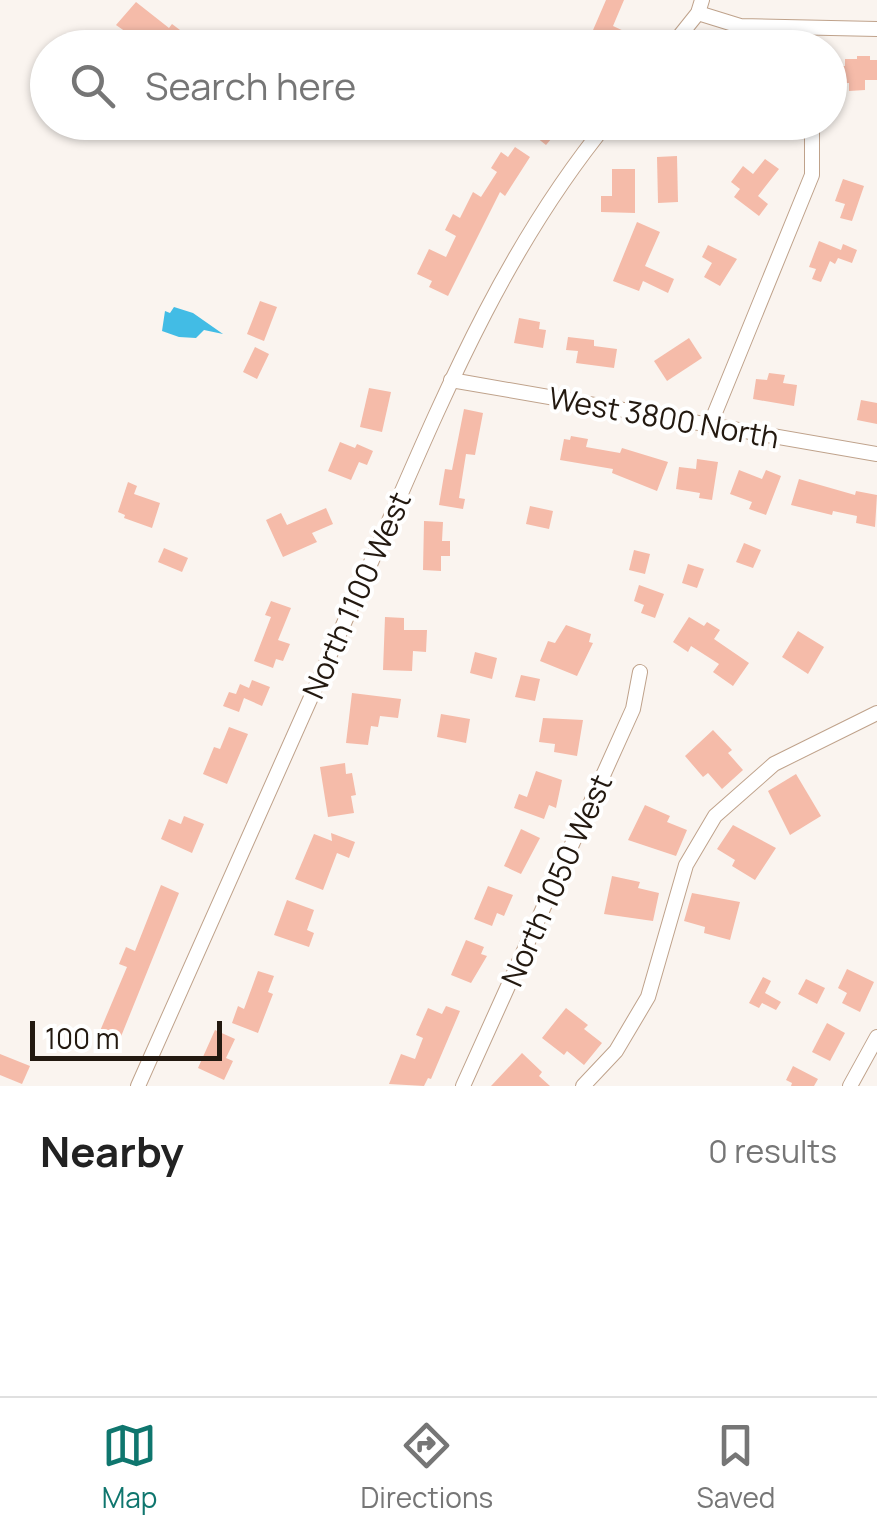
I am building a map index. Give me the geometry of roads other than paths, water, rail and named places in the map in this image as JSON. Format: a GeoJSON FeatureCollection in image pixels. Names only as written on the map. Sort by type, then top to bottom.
{"type":"FeatureCollection","features":[{"type":"Feature","properties":{"kind":"street"},"geometry":{"type":"LineString","coordinates":[[683,30],[700,7],[740,26],[877,29]]}},
{"type":"Feature","properties":{"kind":"street","name":"North 1100 West"},"geometry":{"type":"LineString","coordinates":[[138,1086],[452,380],[521,243],[593,140]]}},
{"type":"Feature","properties":{"kind":"street"},"geometry":{"type":"LineString","coordinates":[[710,425],[812,175],[812,140]]}},
{"type":"Feature","properties":{"kind":"street","name":"West 3800 North"},"geometry":{"type":"LineString","coordinates":[[452,380],[877,454]]}},
{"type":"Feature","properties":{"kind":"street","name":"North 1050 West"},"geometry":{"type":"LineString","coordinates":[[463,1086],[633,709],[640,672]]}},
{"type":"Feature","properties":{"kind":"street"},"geometry":{"type":"LineString","coordinates":[[584,1086],[616,1051],[648,998],[686,865],[715,816],[774,764],[877,713]]}},
{"type":"Feature","properties":{"kind":"street"},"geometry":{"type":"LineString","coordinates":[[850,1086],[877,1038]]}},
{"type":"Feature","properties":{"kind":"water"},"geometry":{"type":"Polygon","coordinates":[[[174,307],[193,313],[223,334],[204,330],[196,338],[162,331],[165,311],[170,313],[174,307]]]}}]}
